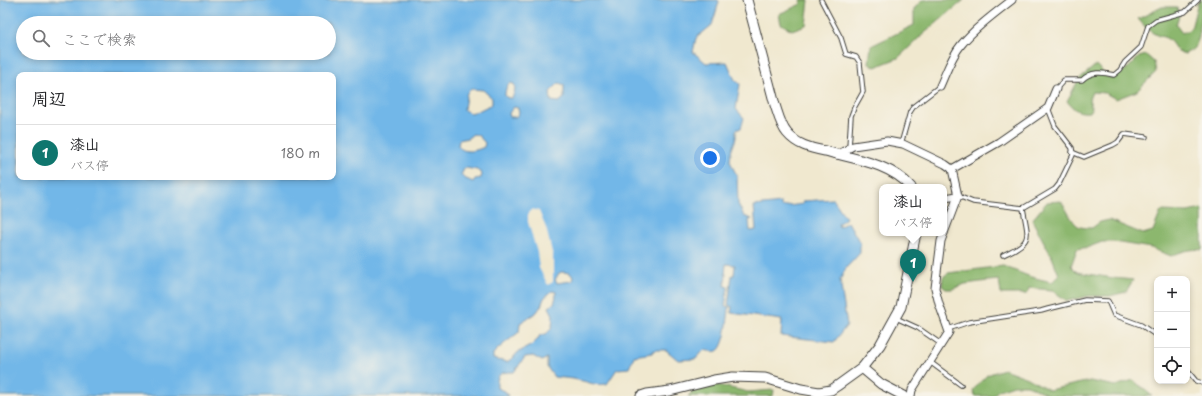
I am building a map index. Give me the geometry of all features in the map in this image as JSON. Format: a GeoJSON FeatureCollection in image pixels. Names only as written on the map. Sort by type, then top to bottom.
{"type":"FeatureCollection","features":[{"type":"Feature","properties":{"kind":"street"},"geometry":{"type":"LineString","coordinates":[[747,0],[775,105],[786,132],[805,147],[861,160],[891,170],[908,184]]}},
{"type":"Feature","properties":{"kind":"street"},"geometry":{"type":"LineString","coordinates":[[940,86],[951,61],[961,45],[980,26],[1012,0]]}},
{"type":"Feature","properties":{"kind":"street"},"geometry":{"type":"LineString","coordinates":[[952,169],[999,142],[1048,108],[1056,89]]}},
{"type":"Feature","properties":{"kind":"street"},"geometry":{"type":"LineString","coordinates":[[837,155],[853,146],[887,141],[901,144],[919,151],[945,164],[952,169],[958,196],[947,225]]}},
{"type":"Feature","properties":{"kind":"street"},"geometry":{"type":"LineString","coordinates":[[947,198],[958,196]]}},
{"type":"Feature","properties":{"kind":"street"},"geometry":{"type":"LineString","coordinates":[[641,396],[733,377],[766,378],[801,389],[832,393],[862,368],[880,346],[900,307],[905,290],[915,236]]}},
{"type":"Feature","properties":{"kind":"street"},"geometry":{"type":"LineString","coordinates":[[911,396],[912,390],[948,332],[935,288],[943,236]]}},
{"type":"Feature","properties":{"kind":"street"},"geometry":{"type":"LineString","coordinates":[[862,368],[881,384],[904,396]]}},
{"type":"Feature","properties":{"kind":"lane"},"geometry":{"type":"LineString","coordinates":[[821,0],[841,38],[846,54],[856,57],[860,63],[863,92],[851,116],[849,148]]}},
{"type":"Feature","properties":{"kind":"lane"},"geometry":{"type":"LineString","coordinates":[[1056,89],[1064,80],[1082,80],[1088,74],[1105,72],[1114,75],[1141,47],[1148,26],[1156,20],[1184,12],[1198,0]]}},
{"type":"Feature","properties":{"kind":"lane"},"geometry":{"type":"LineString","coordinates":[[901,144],[910,112],[914,106],[940,86]]}},
{"type":"Feature","properties":{"kind":"lane"},"geometry":{"type":"LineString","coordinates":[[958,196],[973,202],[1023,208],[1055,189],[1073,155],[1072,148],[1055,126],[1048,108]]}},
{"type":"Feature","properties":{"kind":"lane"},"geometry":{"type":"LineString","coordinates":[[1072,152],[1084,157],[1113,145],[1118,142],[1124,134],[1146,136]]}},
{"type":"Feature","properties":{"kind":"lane"},"geometry":{"type":"LineString","coordinates":[[1003,255],[1025,243],[1028,235],[1023,208]]}},
{"type":"Feature","properties":{"kind":"lane"},"geometry":{"type":"LineString","coordinates":[[948,329],[969,322],[1041,311],[1084,300],[1108,301],[1114,315],[1141,325],[1154,334]]}},
{"type":"Feature","properties":{"kind":"lane"},"geometry":{"type":"LineString","coordinates":[[895,317],[918,328],[941,344]]}},
{"type":"Feature","properties":{"kind":"lane"},"geometry":{"type":"LineString","coordinates":[[930,362],[961,384]]}},
{"type":"Feature","properties":{"kind":"lane"},"geometry":{"type":"LineString","coordinates":[[1190,374],[1196,381],[1202,383]]}},
{"type":"Feature","properties":{"kind":"green space"},"geometry":{"type":"Polygon","coordinates":[[[801,0],[809,0],[806,25],[792,30],[781,24],[779,14],[801,4],[801,0]]]}},
{"type":"Feature","properties":{"kind":"green space"},"geometry":{"type":"Polygon","coordinates":[[[922,0],[964,0],[920,37],[898,58],[875,67],[869,63],[871,46],[914,25],[914,9],[922,0]]]}},
{"type":"Feature","properties":{"kind":"green space"},"geometry":{"type":"Polygon","coordinates":[[[1199,0],[1202,0],[1202,17],[1199,27],[1199,37],[1195,48],[1185,54],[1177,50],[1171,42],[1164,37],[1150,31],[1138,19],[1162,7],[1177,7],[1179,15],[1176,25],[1182,33],[1191,29],[1199,0]]]}},
{"type":"Feature","properties":{"kind":"green space"},"geometry":{"type":"Polygon","coordinates":[[[1146,55],[1154,62],[1156,72],[1137,91],[1116,99],[1105,93],[1092,92],[1089,99],[1092,109],[1090,112],[1082,112],[1077,110],[1067,101],[1079,79],[1096,65],[1108,77],[1113,78],[1128,68],[1139,57],[1146,55]]]}},
{"type":"Feature","properties":{"kind":"green space"},"geometry":{"type":"Polygon","coordinates":[[[1061,201],[1076,224],[1080,227],[1092,228],[1100,222],[1109,220],[1143,234],[1153,231],[1161,211],[1187,212],[1202,209],[1202,250],[1190,250],[1171,256],[1151,248],[1114,242],[1102,242],[1089,247],[1077,249],[1071,266],[1077,272],[1133,280],[1126,292],[1110,296],[1089,296],[1067,301],[1052,290],[1029,288],[1027,294],[1001,294],[999,280],[965,284],[952,289],[946,289],[942,286],[943,277],[948,273],[1003,266],[1031,277],[1052,282],[1059,275],[1052,257],[1032,220],[1047,202],[1061,201]]]}},
{"type":"Feature","properties":{"kind":"green space"},"geometry":{"type":"Polygon","coordinates":[[[1004,369],[1028,378],[1049,390],[1090,381],[1116,386],[1133,380],[1152,396],[1051,396],[1027,385],[1014,385],[999,390],[992,396],[975,396],[973,390],[987,375],[1004,369]]]}},
{"type":"Feature","properties":{"kind":"green space"},"geometry":{"type":"Polygon","coordinates":[[[717,385],[748,392],[774,390],[773,396],[688,396],[693,391],[717,385]]]}},
{"type":"Feature","properties":{"kind":"water"},"geometry":{"type":"Polygon","coordinates":[[[0,0],[718,0],[719,2],[712,25],[696,38],[693,52],[706,63],[727,62],[735,80],[740,84],[736,109],[744,118],[741,128],[736,130],[736,138],[731,152],[730,161],[737,175],[738,204],[744,216],[752,219],[749,220],[750,231],[756,230],[754,206],[781,203],[781,207],[803,204],[803,201],[833,199],[846,218],[838,224],[839,227],[848,222],[860,243],[860,253],[846,268],[840,280],[847,325],[834,342],[781,336],[782,320],[731,313],[732,307],[728,305],[732,275],[734,275],[735,265],[726,264],[725,286],[728,287],[725,306],[729,307],[723,344],[717,351],[704,350],[696,359],[678,360],[666,350],[654,350],[652,353],[634,356],[629,368],[617,369],[607,384],[595,384],[575,379],[554,377],[547,367],[547,358],[542,361],[533,356],[525,357],[514,372],[500,374],[497,379],[497,388],[506,392],[508,396],[0,396],[0,0]],[[510,83],[505,96],[512,98],[515,86],[514,84],[510,83]],[[559,83],[550,92],[551,101],[559,102],[564,98],[564,85],[559,83]],[[472,89],[467,92],[464,110],[470,113],[492,104],[492,98],[483,90],[472,89]],[[514,107],[509,113],[510,117],[516,117],[519,112],[518,108],[514,107]],[[473,134],[468,138],[459,140],[458,146],[461,149],[474,151],[484,147],[485,143],[479,136],[473,134]],[[464,169],[461,175],[464,178],[473,182],[475,179],[481,178],[482,174],[477,170],[464,169]],[[562,272],[559,273],[555,280],[557,283],[572,281],[573,277],[570,273],[562,272]],[[552,291],[544,298],[537,312],[520,323],[519,332],[493,354],[493,359],[507,362],[517,353],[532,345],[540,335],[546,334],[552,328],[553,315],[549,307],[555,301],[556,292],[552,291]]]}},
{"type":"Feature","properties":{"kind":"pier"},"geometry":{"type":"Polygon","coordinates":[[[532,209],[539,211],[546,228],[553,256],[553,282],[548,285],[539,268],[537,252],[528,222],[528,213],[532,209]]]}},
{"type":"Feature","properties":{"kind":"place","name":"漆山"},"geometry":{"type":"Point","coordinates":[913,282]}}]}
